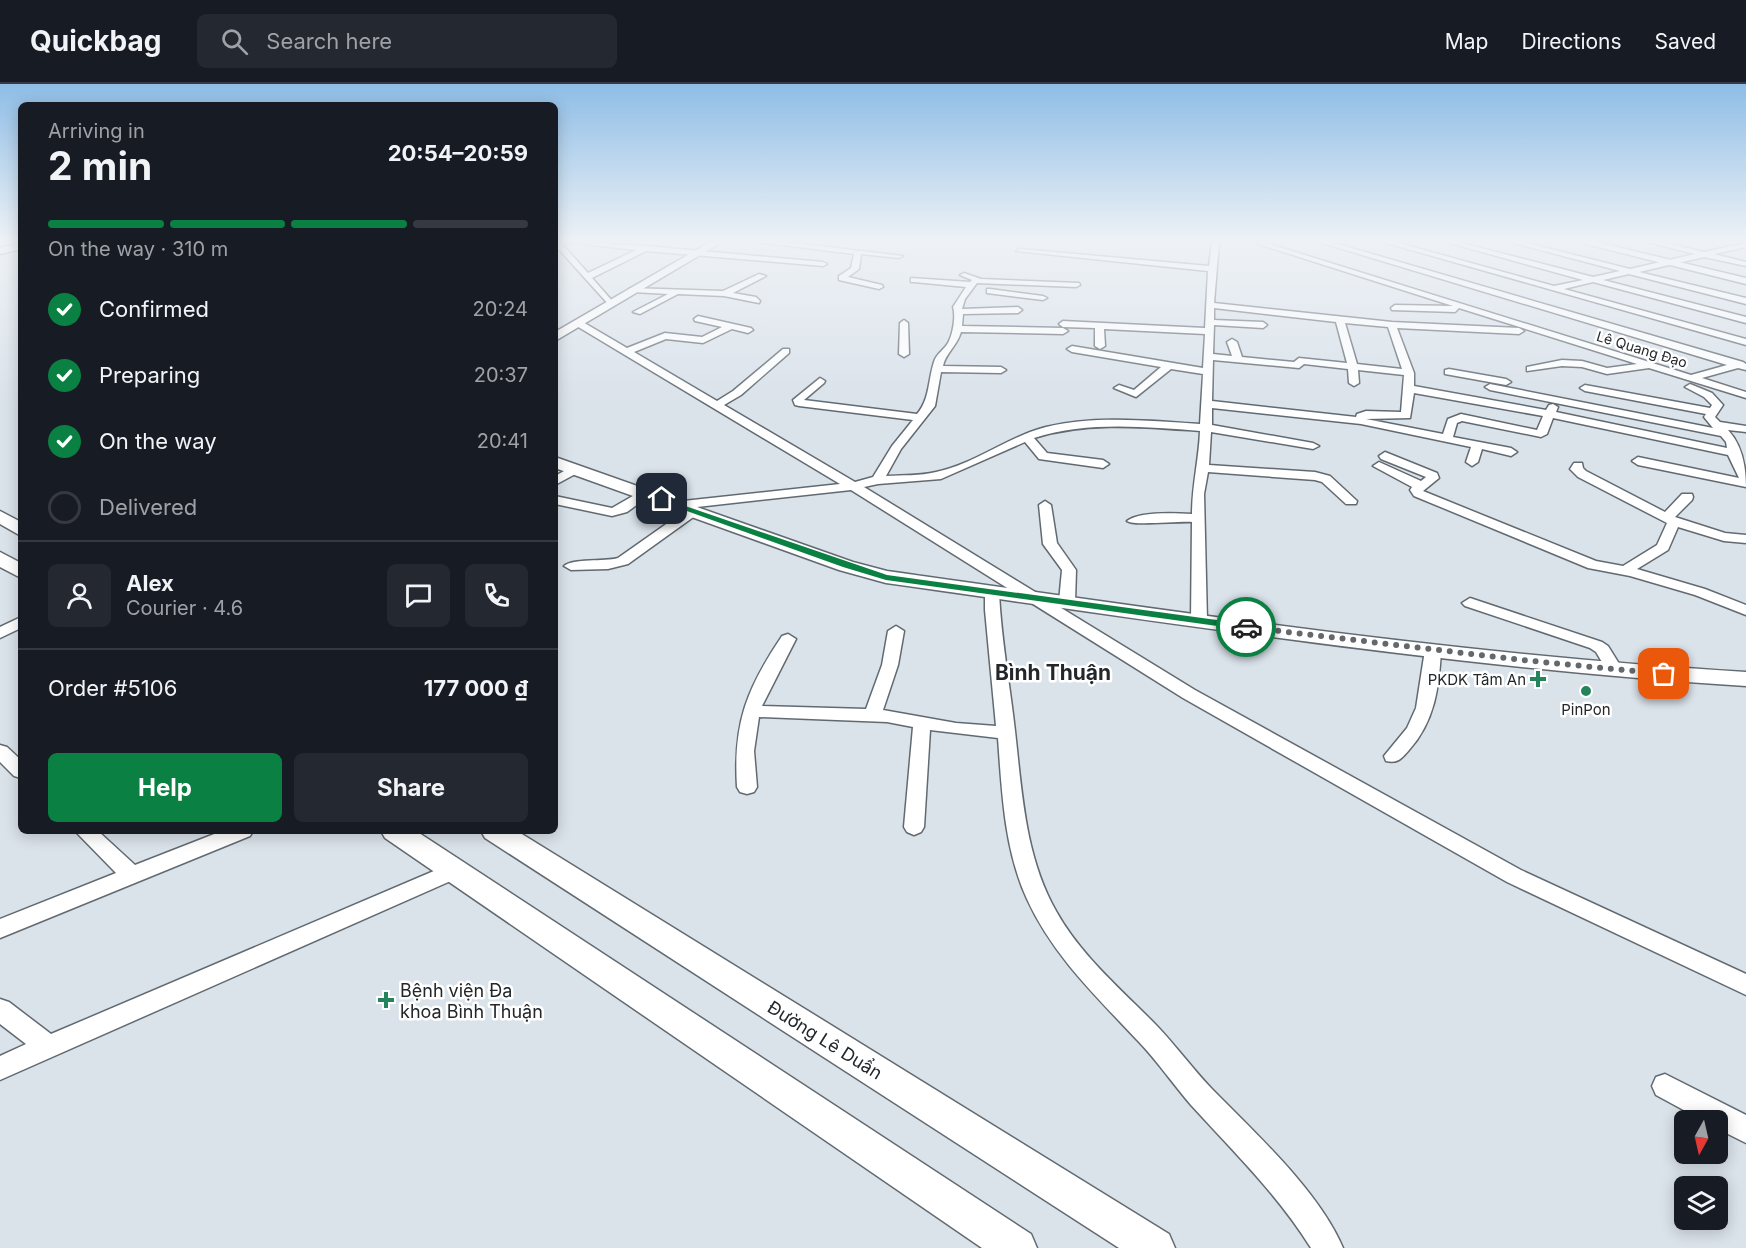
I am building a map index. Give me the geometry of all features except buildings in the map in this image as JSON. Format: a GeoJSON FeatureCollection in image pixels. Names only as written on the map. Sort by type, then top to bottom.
{"type":"FeatureCollection","features":[{"type":"Feature","properties":{"kind":"street"},"geometry":{"type":"LineString","coordinates":[[604,296],[610,303]]}},
{"type":"Feature","properties":{"kind":"street"},"geometry":{"type":"LineString","coordinates":[[558,335],[622,296]]}},
{"type":"Feature","properties":{"kind":"street"},"geometry":{"type":"LineString","coordinates":[[637,312],[668,296]]}},
{"type":"Feature","properties":{"kind":"street"},"geometry":{"type":"LineString","coordinates":[[739,296],[756,301]]}},
{"type":"Feature","properties":{"kind":"street"},"geometry":{"type":"LineString","coordinates":[[878,480],[884,467],[930,406],[939,369],[939,359],[955,340],[959,312],[957,307],[964,296]]}},
{"type":"Feature","properties":{"kind":"street"},"geometry":{"type":"LineString","coordinates":[[1034,296],[1043,298]]}},
{"type":"Feature","properties":{"kind":"street"},"geometry":{"type":"LineString","coordinates":[[1199,621],[1198,494],[1207,428],[1211,296]]}},
{"type":"Feature","properties":{"kind":"street","name":"Lê Quang Đạo"},"geometry":{"type":"LineString","coordinates":[[1425,296],[1746,395]]}},
{"type":"Feature","properties":{"kind":"street"},"geometry":{"type":"LineString","coordinates":[[1506,296],[1744,364]]}},
{"type":"Feature","properties":{"kind":"street"},"geometry":{"type":"LineString","coordinates":[[1492,302],[1520,296]]}},
{"type":"Feature","properties":{"kind":"street"},"geometry":{"type":"LineString","coordinates":[[1581,296],[1746,342]]}},
{"type":"Feature","properties":{"kind":"street"},"geometry":{"type":"LineString","coordinates":[[1655,296],[1746,320]]}},
{"type":"Feature","properties":{"kind":"street"},"geometry":{"type":"LineString","coordinates":[[1727,296],[1746,301]]}},
{"type":"Feature","properties":{"kind":"street"},"geometry":{"type":"LineString","coordinates":[[1395,308],[1436,310],[1482,304]]}},
{"type":"Feature","properties":{"kind":"street"},"geometry":{"type":"LineString","coordinates":[[1210,305],[1392,325],[1538,331]]}},
{"type":"Feature","properties":{"kind":"street"},"geometry":{"type":"LineString","coordinates":[[959,312],[1018,310]]}},
{"type":"Feature","properties":{"kind":"street"},"geometry":{"type":"LineString","coordinates":[[698,319],[748,330]]}},
{"type":"Feature","properties":{"kind":"street"},"geometry":{"type":"LineString","coordinates":[[1340,320],[1353,367],[1354,383]]}},
{"type":"Feature","properties":{"kind":"street"},"geometry":{"type":"LineString","coordinates":[[904,323],[904,354]]}},
{"type":"Feature","properties":{"kind":"street"},"geometry":{"type":"LineString","coordinates":[[957,329],[1263,325]]}},
{"type":"Feature","properties":{"kind":"street"},"geometry":{"type":"LineString","coordinates":[[1361,421],[1361,416],[1366,414],[1405,417],[1411,389],[1409,373],[1392,325]]}},
{"type":"Feature","properties":{"kind":"street"},"geometry":{"type":"LineString","coordinates":[[1099,326],[1100,346]]}},
{"type":"Feature","properties":{"kind":"street"},"geometry":{"type":"LineString","coordinates":[[558,330],[573,327],[626,352],[853,486],[1035,598],[1101,642],[1189,694],[1504,870],[1746,985]]}},
{"type":"Feature","properties":{"kind":"street"},"geometry":{"type":"LineString","coordinates":[[626,352],[665,336],[703,340],[729,327]]}},
{"type":"Feature","properties":{"kind":"street"},"geometry":{"type":"LineString","coordinates":[[1232,342],[1238,360]]}},
{"type":"Feature","properties":{"kind":"street"},"geometry":{"type":"LineString","coordinates":[[1072,349],[1208,372]]}},
{"type":"Feature","properties":{"kind":"street"},"geometry":{"type":"LineString","coordinates":[[717,405],[737,393],[786,351]]}},
{"type":"Feature","properties":{"kind":"street"},"geometry":{"type":"LineString","coordinates":[[1285,353],[1296,355],[1299,361]]}},
{"type":"Feature","properties":{"kind":"street"},"geometry":{"type":"LineString","coordinates":[[1209,357],[1299,365],[1299,361]]}},
{"type":"Feature","properties":{"kind":"street"},"geometry":{"type":"LineString","coordinates":[[1299,361],[1409,373]]}},
{"type":"Feature","properties":{"kind":"street"},"geometry":{"type":"LineString","coordinates":[[1530,369],[1562,363],[1582,364],[1607,371],[1649,365]]}},
{"type":"Feature","properties":{"kind":"street"},"geometry":{"type":"LineString","coordinates":[[1744,364],[1680,379],[1681,382],[1716,402],[1717,408],[1709,417],[1733,448],[1745,476]]}},
{"type":"Feature","properties":{"kind":"street"},"geometry":{"type":"LineString","coordinates":[[1119,388],[1136,394],[1169,365]]}},
{"type":"Feature","properties":{"kind":"street"},"geometry":{"type":"LineString","coordinates":[[939,369],[1001,370]]}},
{"type":"Feature","properties":{"kind":"street"},"geometry":{"type":"LineString","coordinates":[[1447,439],[1452,421],[1456,417],[1541,434],[1549,415],[1559,401],[1565,398],[1561,395],[1449,372]]}},
{"type":"Feature","properties":{"kind":"street"},"geometry":{"type":"LineString","coordinates":[[820,381],[798,400],[800,403],[920,418]]}},
{"type":"Feature","properties":{"kind":"street"},"geometry":{"type":"LineString","coordinates":[[1490,387],[1720,429],[1746,429]]}},
{"type":"Feature","properties":{"kind":"street"},"geometry":{"type":"LineString","coordinates":[[1585,388],[1713,412]]}},
{"type":"Feature","properties":{"kind":"street"},"geometry":{"type":"LineString","coordinates":[[1411,389],[1487,401],[1549,415],[1733,448],[1746,445]]}},
{"type":"Feature","properties":{"kind":"street"},"geometry":{"type":"LineString","coordinates":[[1206,404],[1361,421],[1511,452]]}},
{"type":"Feature","properties":{"kind":"street"},"geometry":{"type":"LineString","coordinates":[[571,566],[608,565],[623,561],[686,507],[853,486],[878,480],[945,474],[1048,430],[1089,424],[1146,423],[1207,428],[1313,446]]}},
{"type":"Feature","properties":{"kind":"street"},"geometry":{"type":"LineString","coordinates":[[1028,437],[1043,456],[1103,464]]}},
{"type":"Feature","properties":{"kind":"street"},"geometry":{"type":"LineString","coordinates":[[1472,462],[1477,445]]}},
{"type":"Feature","properties":{"kind":"street"},"geometry":{"type":"LineString","coordinates":[[1638,460],[1745,476]]}},
{"type":"Feature","properties":{"kind":"street"},"geometry":{"type":"LineString","coordinates":[[1382,461],[1433,476],[1416,490],[1418,494],[1593,565],[1627,570],[1700,592],[1746,610]]}},
{"type":"Feature","properties":{"kind":"street"},"geometry":{"type":"LineString","coordinates":[[558,463],[874,574],[1199,621],[1433,650],[1615,670],[1746,679]]}},
{"type":"Feature","properties":{"kind":"street"},"geometry":{"type":"LineString","coordinates":[[1578,465],[1576,469],[1582,474],[1670,520],[1724,537],[1746,539]]}},
{"type":"Feature","properties":{"kind":"street"},"geometry":{"type":"LineString","coordinates":[[1202,468],[1315,476],[1326,480],[1352,501]]}},
{"type":"Feature","properties":{"kind":"street"},"geometry":{"type":"LineString","coordinates":[[558,479],[575,469]]}},
{"type":"Feature","properties":{"kind":"street"},"geometry":{"type":"LineString","coordinates":[[558,501],[612,512],[622,509],[645,494]]}},
{"type":"Feature","properties":{"kind":"street"},"geometry":{"type":"LineString","coordinates":[[1627,570],[1664,548],[1670,520],[1687,497]]}},
{"type":"Feature","properties":{"kind":"street"},"geometry":{"type":"LineString","coordinates":[[1045,505],[1050,544],[1062,554],[1069,566],[1067,602]]}},
{"type":"Feature","properties":{"kind":"street"},"geometry":{"type":"LineString","coordinates":[[0,516],[18,528]]}},
{"type":"Feature","properties":{"kind":"street"},"geometry":{"type":"LineString","coordinates":[[1134,521],[1166,517],[1199,519]]}},
{"type":"Feature","properties":{"kind":"street"},"geometry":{"type":"LineString","coordinates":[[0,558],[18,570]]}},
{"type":"Feature","properties":{"kind":"street"},"geometry":{"type":"LineString","coordinates":[[992,592],[992,629],[1006,734],[1007,768],[1019,841],[1027,873],[1049,920],[1086,972],[1152,1038],[1199,1094],[1237,1133],[1281,1184],[1328,1248]]}},
{"type":"Feature","properties":{"kind":"street"},"geometry":{"type":"LineString","coordinates":[[1470,603],[1596,645],[1602,648],[1615,670]]}},
{"type":"Feature","properties":{"kind":"street"},"geometry":{"type":"LineString","coordinates":[[0,633],[18,624]]}},
{"type":"Feature","properties":{"kind":"street"},"geometry":{"type":"LineString","coordinates":[[872,716],[890,665],[896,631]]}},
{"type":"Feature","properties":{"kind":"street"},"geometry":{"type":"LineString","coordinates":[[747,787],[745,744],[752,711],[763,683],[788,639]]}},
{"type":"Feature","properties":{"kind":"street"},"geometry":{"type":"LineString","coordinates":[[1393,756],[1409,739],[1421,718],[1430,689],[1433,650]]}},
{"type":"Feature","properties":{"kind":"street"},"geometry":{"type":"LineString","coordinates":[[752,711],[872,716],[1006,734]]}},
{"type":"Feature","properties":{"kind":"street"},"geometry":{"type":"LineString","coordinates":[[914,827],[922,722]]}},
{"type":"Feature","properties":{"kind":"street"},"geometry":{"type":"LineString","coordinates":[[0,751],[18,768]]}},
{"type":"Feature","properties":{"kind":"street"},"geometry":{"type":"LineString","coordinates":[[89,834],[133,876]]}},
{"type":"Feature","properties":{"kind":"street"},"geometry":{"type":"LineString","coordinates":[[0,929],[236,834]]}},
{"type":"Feature","properties":{"kind":"street"},"geometry":{"type":"LineString","coordinates":[[399,834],[1017,1248]]}},
{"type":"Feature","properties":{"kind":"street","name":"Đường Lê Duẩn"},"geometry":{"type":"LineString","coordinates":[[500,834],[1155,1248]]}},
{"type":"Feature","properties":{"kind":"street"},"geometry":{"type":"LineString","coordinates":[[0,1068],[455,870]]}},
{"type":"Feature","properties":{"kind":"street"},"geometry":{"type":"LineString","coordinates":[[0,1010],[48,1047]]}},
{"type":"Feature","properties":{"kind":"street"},"geometry":{"type":"LineString","coordinates":[[1665,1086],[1746,1130]]}},
{"type":"Feature","properties":{"kind":"way so far"},"geometry":{"type":"LineString","coordinates":[[1246,627],[1522,660],[1664,674]]}},
{"type":"Feature","properties":{"kind":"place","name":"PKDK Tâm An"},"geometry":{"type":"Point","coordinates":[1538,679]}},
{"type":"Feature","properties":{"kind":"place","name":"PinPon"},"geometry":{"type":"Point","coordinates":[1586,691]}},
{"type":"Feature","properties":{"kind":"place","name":"Bệnh viện Đa khoa Bình Thuận"},"geometry":{"type":"Point","coordinates":[386,1000]}},
{"type":"Feature","properties":{"kind":"district","name":"Bình Thuận"},"geometry":{"type":"Point","coordinates":[1053,672]}},
{"type":"Feature","properties":{"kind":"route"},"geometry":{"type":"LineString","coordinates":[[662,499],[846,566],[886,577],[1246,627]]}}]}
